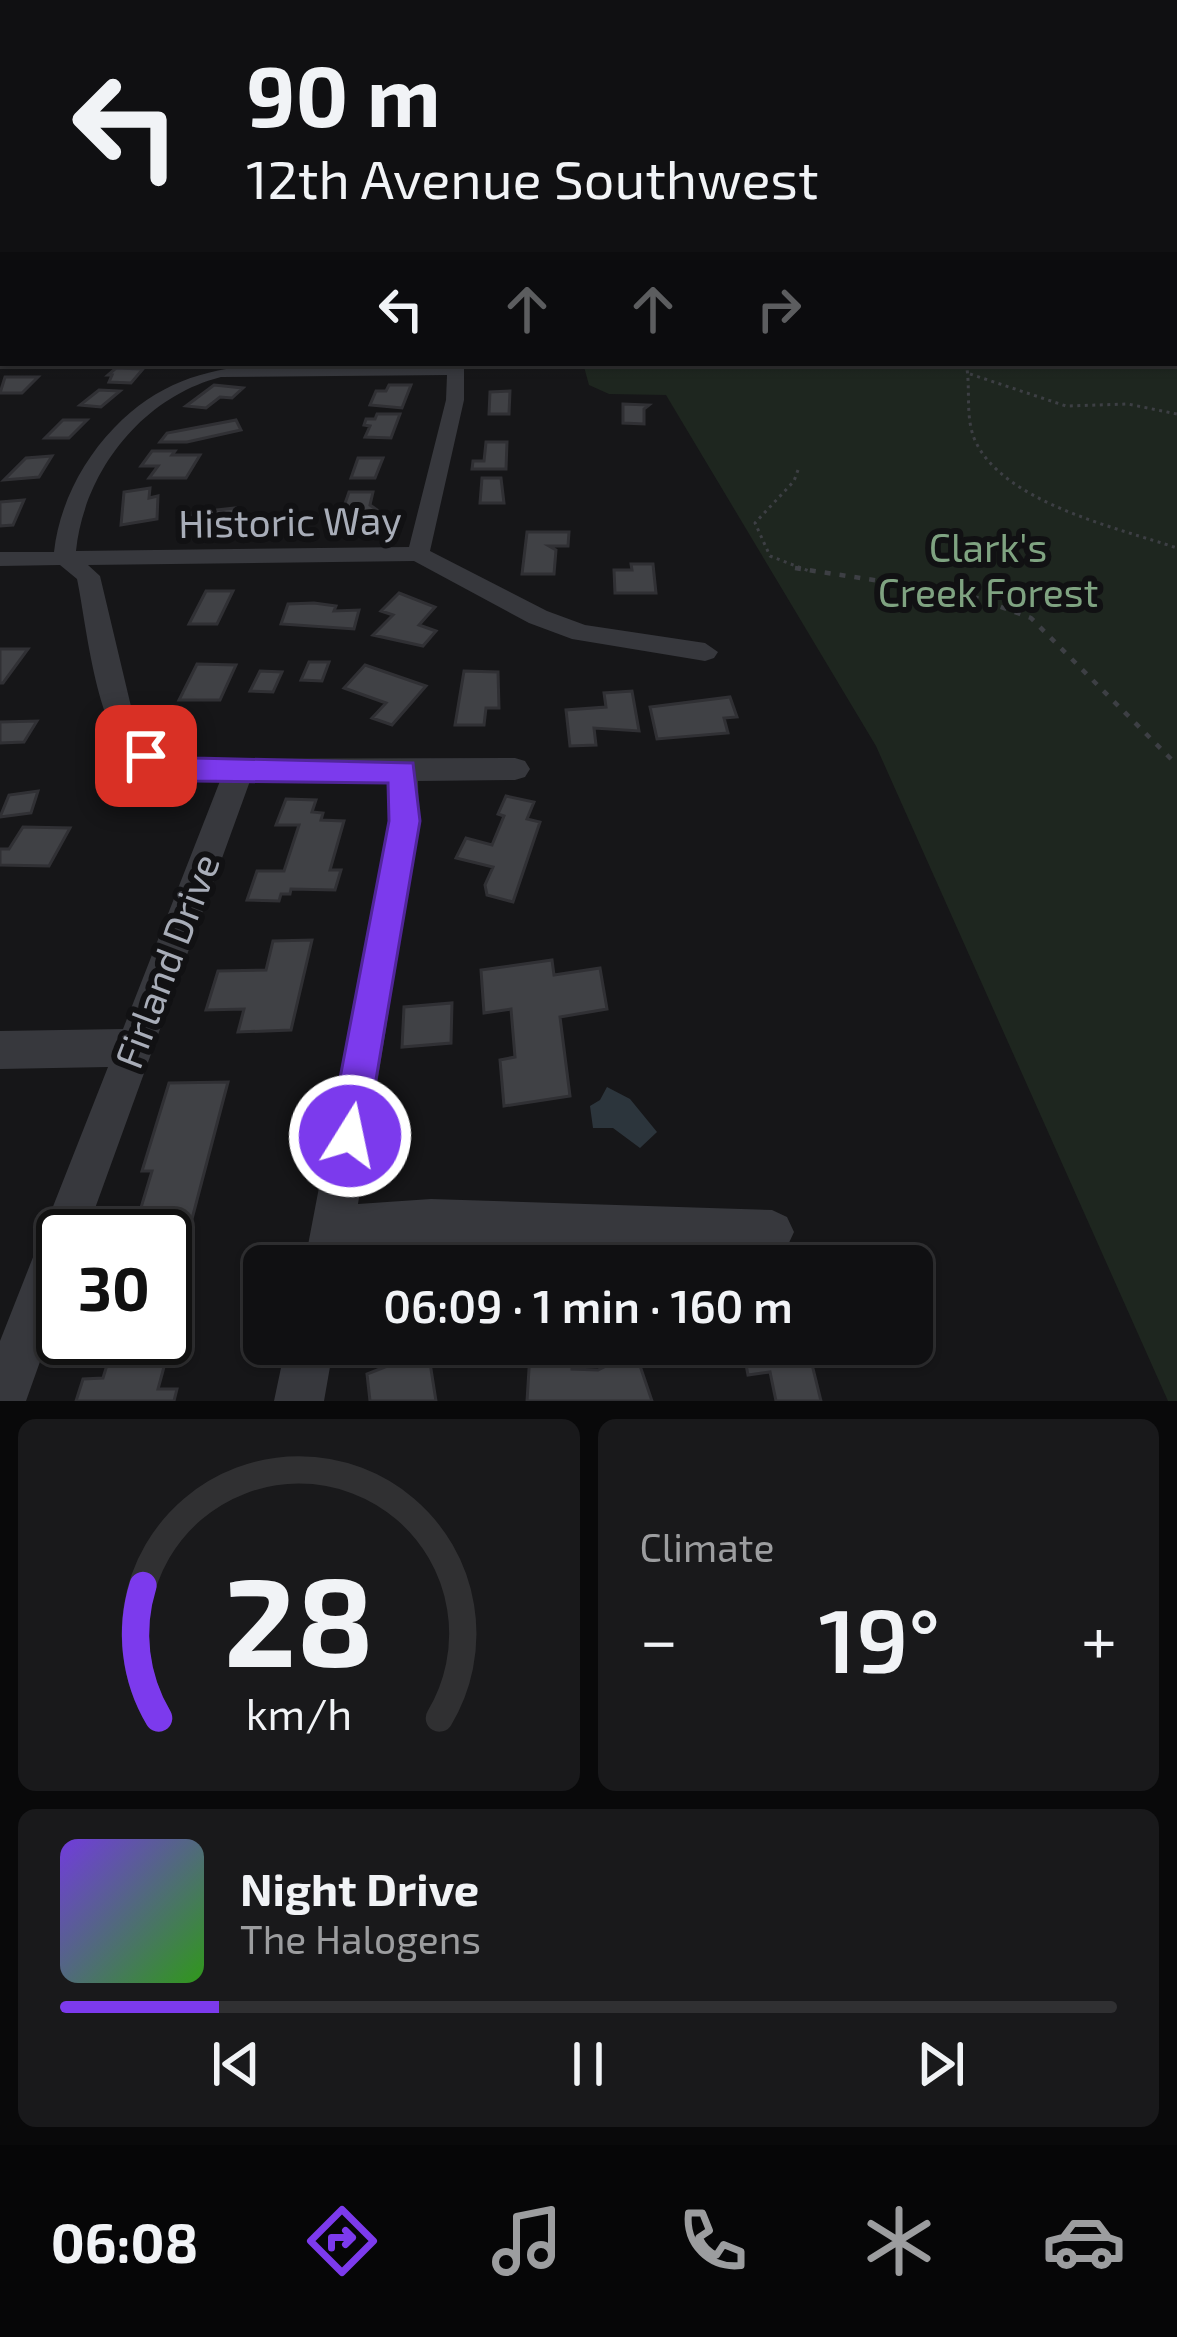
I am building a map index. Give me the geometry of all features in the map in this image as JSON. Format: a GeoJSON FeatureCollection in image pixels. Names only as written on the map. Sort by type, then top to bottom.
{"type":"FeatureCollection","features":[{"type":"Feature","properties":{"kind":"street"},"geometry":{"type":"LineString","coordinates":[[418,554],[455,400],[456,366],[221,372],[186,382],[166,394],[102,454],[74,512],[64,549],[68,560],[88,576],[121,722],[146,756],[168,765],[239,771],[515,769]]}},
{"type":"Feature","properties":{"kind":"street","name":"Historic Way"},"geometry":{"type":"LineString","coordinates":[[0,559],[418,554],[538,617],[581,633],[704,652]]}},
{"type":"Feature","properties":{"kind":"street","name":"Firland Drive"},"geometry":{"type":"LineString","coordinates":[[73,1209],[239,771]]}},
{"type":"Feature","properties":{"kind":"street"},"geometry":{"type":"LineString","coordinates":[[330,1245],[401,842],[403,771]]}},
{"type":"Feature","properties":{"kind":"street"},"geometry":{"type":"LineString","coordinates":[[0,1050],[134,1048]]}},
{"type":"Feature","properties":{"kind":"street"},"geometry":{"type":"LineString","coordinates":[[334,1245],[431,1221],[772,1232]]}},
{"type":"Feature","properties":{"kind":"street","name":"Firland Drive"},"geometry":{"type":"LineString","coordinates":[[1,1401],[36,1308]]}},
{"type":"Feature","properties":{"kind":"street"},"geometry":{"type":"LineString","coordinates":[[298,1401],[306,1365]]}},
{"type":"Feature","properties":{"kind":"path"},"geometry":{"type":"LineString","coordinates":[[967,366],[974,440],[999,472],[1040,499],[1177,548]]}},
{"type":"Feature","properties":{"kind":"path"},"geometry":{"type":"LineString","coordinates":[[970,374],[1066,406],[1128,404],[1177,414]]}},
{"type":"Feature","properties":{"kind":"path"},"geometry":{"type":"LineString","coordinates":[[798,470],[794,481],[755,523],[756,534],[770,556],[804,570],[980,596],[1012,608],[1031,618],[1177,765]]}},
{"type":"Feature","properties":{"kind":"green space","name":"Clark's Creek Forest"},"geometry":{"type":"Polygon","coordinates":[[[584,366],[1177,366],[1177,1401],[1168,1401],[876,746],[666,395],[609,394],[589,385],[584,366]]]}},
{"type":"Feature","properties":{"kind":"shaded area"},"geometry":{"type":"Polygon","coordinates":[[[607,1087],[630,1099],[657,1132],[640,1148],[613,1128],[593,1128],[590,1106],[607,1087]]]}},
{"type":"Feature","properties":{"kind":"building"},"geometry":{"type":"Polygon","coordinates":[[[116,368],[143,369],[131,383],[109,382],[112,375],[108,375],[116,368]]]}},
{"type":"Feature","properties":{"kind":"building"},"geometry":{"type":"Polygon","coordinates":[[[5,377],[38,377],[22,393],[0,393],[5,377]]]}},
{"type":"Feature","properties":{"kind":"building"},"geometry":{"type":"Polygon","coordinates":[[[214,385],[243,388],[206,408],[186,406],[214,385]]]}},
{"type":"Feature","properties":{"kind":"building"},"geometry":{"type":"Polygon","coordinates":[[[389,385],[411,385],[402,408],[370,405],[376,391],[386,391],[389,385]]]}},
{"type":"Feature","properties":{"kind":"building"},"geometry":{"type":"Polygon","coordinates":[[[99,390],[120,391],[101,407],[80,405],[99,390]]]}},
{"type":"Feature","properties":{"kind":"building"},"geometry":{"type":"Polygon","coordinates":[[[510,391],[509,414],[489,414],[490,392],[510,391]]]}},
{"type":"Feature","properties":{"kind":"building"},"geometry":{"type":"Polygon","coordinates":[[[623,404],[649,405],[644,409],[644,424],[623,423],[623,404]]]}},
{"type":"Feature","properties":{"kind":"building"},"geometry":{"type":"Polygon","coordinates":[[[377,414],[400,414],[391,438],[365,437],[370,426],[364,425],[366,419],[375,419],[377,414]]]}},
{"type":"Feature","properties":{"kind":"building"},"geometry":{"type":"Polygon","coordinates":[[[63,420],[87,420],[69,438],[45,438],[63,420]]]}},
{"type":"Feature","properties":{"kind":"building"},"geometry":{"type":"Polygon","coordinates":[[[236,420],[241,430],[187,442],[160,442],[167,433],[236,420]]]}},
{"type":"Feature","properties":{"kind":"building"},"geometry":{"type":"Polygon","coordinates":[[[486,442],[507,442],[506,469],[472,469],[473,461],[484,461],[486,442]]]}},
{"type":"Feature","properties":{"kind":"building"},"geometry":{"type":"Polygon","coordinates":[[[152,451],[200,455],[186,478],[149,478],[158,466],[141,466],[152,451]]]}},
{"type":"Feature","properties":{"kind":"building"},"geometry":{"type":"Polygon","coordinates":[[[52,456],[39,477],[4,480],[26,458],[52,456]]]}},
{"type":"Feature","properties":{"kind":"building"},"geometry":{"type":"Polygon","coordinates":[[[358,458],[383,458],[375,478],[351,478],[358,458]]]}},
{"type":"Feature","properties":{"kind":"building"},"geometry":{"type":"Polygon","coordinates":[[[482,478],[501,478],[504,503],[480,503],[482,478]]]}},
{"type":"Feature","properties":{"kind":"building"},"geometry":{"type":"Polygon","coordinates":[[[150,488],[149,498],[158,496],[157,519],[121,525],[124,492],[150,488]]]}},
{"type":"Feature","properties":{"kind":"building"},"geometry":{"type":"Polygon","coordinates":[[[349,492],[373,492],[374,524],[326,524],[331,512],[342,512],[349,492]]]}},
{"type":"Feature","properties":{"kind":"building"},"geometry":{"type":"Polygon","coordinates":[[[24,500],[13,525],[0,526],[0,502],[24,500]]]}},
{"type":"Feature","properties":{"kind":"building"},"geometry":{"type":"Polygon","coordinates":[[[235,508],[233,520],[257,517],[256,527],[231,531],[232,522],[186,528],[189,513],[235,508]]]}},
{"type":"Feature","properties":{"kind":"building"},"geometry":{"type":"Polygon","coordinates":[[[527,532],[569,532],[568,546],[549,546],[556,550],[554,574],[522,574],[527,532]]]}},
{"type":"Feature","properties":{"kind":"building"},"geometry":{"type":"Polygon","coordinates":[[[631,564],[653,564],[656,593],[615,593],[614,570],[632,570],[631,564]]]}},
{"type":"Feature","properties":{"kind":"building"},"geometry":{"type":"Polygon","coordinates":[[[206,591],[233,591],[217,624],[189,624],[206,591]]]}},
{"type":"Feature","properties":{"kind":"building"},"geometry":{"type":"Polygon","coordinates":[[[399,593],[435,607],[419,625],[436,631],[423,646],[373,635],[393,615],[381,611],[399,593]]]}},
{"type":"Feature","properties":{"kind":"building"},"geometry":{"type":"Polygon","coordinates":[[[288,604],[336,606],[334,611],[359,610],[354,629],[281,624],[288,604]]]}},
{"type":"Feature","properties":{"kind":"building"},"geometry":{"type":"Polygon","coordinates":[[[0,649],[28,649],[3,683],[0,683],[0,649]]]}},
{"type":"Feature","properties":{"kind":"building"},"geometry":{"type":"Polygon","coordinates":[[[309,662],[329,662],[322,681],[301,680],[309,662]]]}},
{"type":"Feature","properties":{"kind":"building"},"geometry":{"type":"Polygon","coordinates":[[[197,664],[236,665],[220,700],[179,700],[197,664]]]}},
{"type":"Feature","properties":{"kind":"building"},"geometry":{"type":"Polygon","coordinates":[[[365,665],[426,686],[392,725],[372,718],[386,703],[344,688],[365,665]]]}},
{"type":"Feature","properties":{"kind":"building"},"geometry":{"type":"Polygon","coordinates":[[[260,671],[282,672],[273,692],[250,691],[260,671]]]}},
{"type":"Feature","properties":{"kind":"building"},"geometry":{"type":"Polygon","coordinates":[[[464,671],[498,672],[499,708],[486,708],[484,725],[455,725],[464,671]]]}},
{"type":"Feature","properties":{"kind":"building"},"geometry":{"type":"Polygon","coordinates":[[[632,691],[639,731],[594,728],[596,745],[570,746],[566,710],[606,707],[604,693],[632,691]]]}},
{"type":"Feature","properties":{"kind":"building"},"geometry":{"type":"Polygon","coordinates":[[[730,697],[737,717],[724,718],[728,733],[657,739],[650,707],[730,697]]]}},
{"type":"Feature","properties":{"kind":"building"},"geometry":{"type":"Polygon","coordinates":[[[37,721],[24,742],[0,743],[0,722],[37,721]]]}},
{"type":"Feature","properties":{"kind":"building"},"geometry":{"type":"Polygon","coordinates":[[[38,791],[31,813],[0,817],[9,795],[38,791]]]}},
{"type":"Feature","properties":{"kind":"building"},"geometry":{"type":"Polygon","coordinates":[[[506,796],[534,802],[527,819],[540,822],[513,902],[487,895],[485,885],[493,867],[456,858],[466,838],[492,845],[506,796]]]}},
{"type":"Feature","properties":{"kind":"building"},"geometry":{"type":"Polygon","coordinates":[[[286,799],[316,800],[312,812],[323,813],[321,820],[344,821],[330,870],[341,870],[335,890],[291,889],[279,901],[247,900],[257,871],[284,871],[299,825],[276,825],[286,799]]]}},
{"type":"Feature","properties":{"kind":"building"},"geometry":{"type":"Polygon","coordinates":[[[23,827],[70,828],[49,866],[0,865],[0,849],[9,849],[23,827]]]}},
{"type":"Feature","properties":{"kind":"building"},"geometry":{"type":"Polygon","coordinates":[[[312,940],[291,1030],[238,1032],[244,1009],[206,1010],[218,971],[266,970],[273,941],[312,940]]]}},
{"type":"Feature","properties":{"kind":"building"},"geometry":{"type":"Polygon","coordinates":[[[552,960],[554,975],[600,968],[607,1009],[560,1017],[570,1096],[504,1106],[500,1060],[515,1057],[511,1009],[484,1013],[481,970],[552,960]]]}},
{"type":"Feature","properties":{"kind":"building"},"geometry":{"type":"Polygon","coordinates":[[[452,1003],[451,1043],[402,1047],[404,1007],[452,1003]]]}},
{"type":"Feature","properties":{"kind":"building"},"geometry":{"type":"Polygon","coordinates":[[[228,1082],[192,1219],[192,1209],[141,1209],[152,1171],[142,1171],[169,1083],[228,1082]]]}},
{"type":"Feature","properties":{"kind":"building"},"geometry":{"type":"Polygon","coordinates":[[[107,1365],[165,1365],[158,1389],[177,1389],[174,1401],[76,1401],[83,1379],[103,1378],[107,1365]]]}},
{"type":"Feature","properties":{"kind":"building"},"geometry":{"type":"Polygon","coordinates":[[[390,1365],[430,1365],[436,1401],[370,1401],[367,1374],[390,1365]]]}},
{"type":"Feature","properties":{"kind":"building"},"geometry":{"type":"Polygon","coordinates":[[[529,1365],[598,1370],[608,1365],[640,1365],[652,1401],[527,1401],[529,1365]]]}},
{"type":"Feature","properties":{"kind":"building"},"geometry":{"type":"Polygon","coordinates":[[[746,1365],[812,1365],[821,1401],[776,1401],[770,1372],[748,1375],[746,1365]]]}},
{"type":"Feature","properties":{"kind":"route"},"geometry":{"type":"LineString","coordinates":[[146,756],[194,770],[403,771],[404,821],[350,1136]]}}]}
